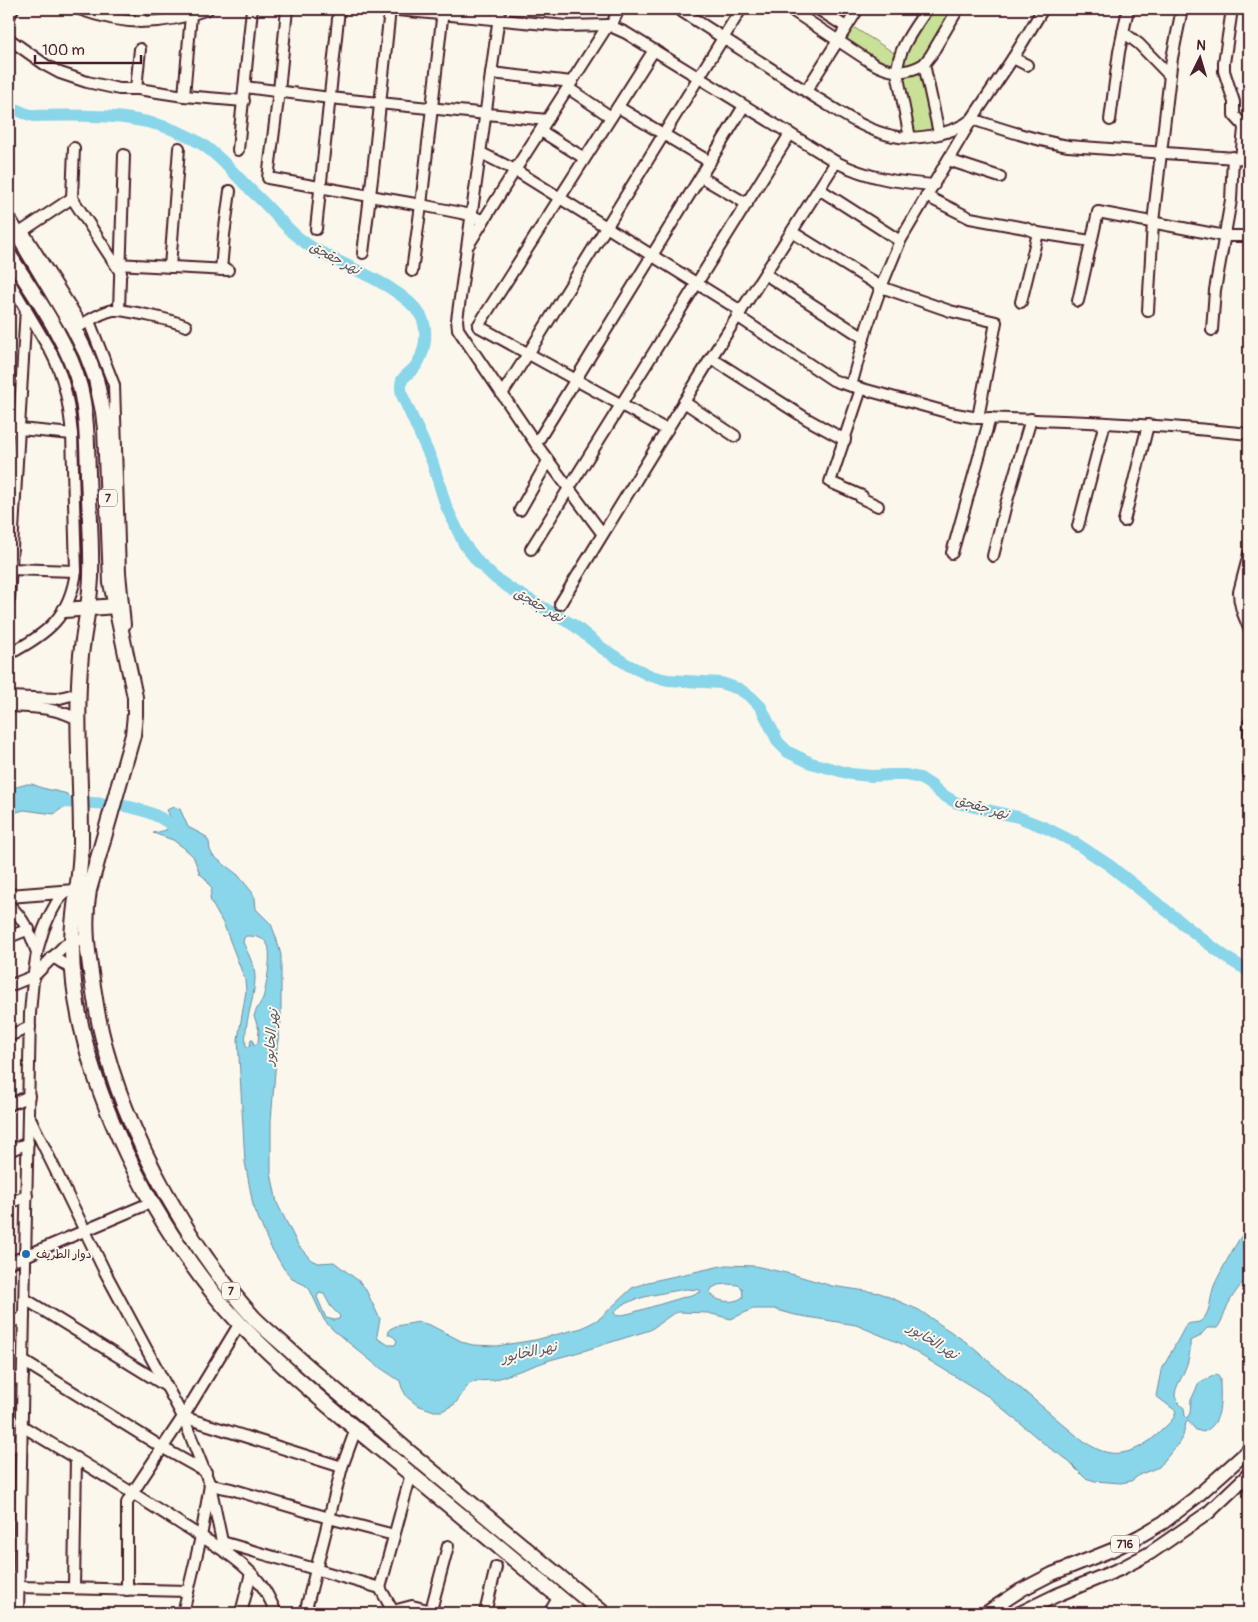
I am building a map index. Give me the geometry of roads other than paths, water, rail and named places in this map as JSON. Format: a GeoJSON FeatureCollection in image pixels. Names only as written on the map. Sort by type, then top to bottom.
{"type":"FeatureCollection","features":[{"type":"Feature","properties":{"kind":"highway","name":"7"},"geometry":{"type":"LineString","coordinates":[[9,220],[20,232],[82,325],[103,412],[110,566],[136,705],[133,734],[104,836],[77,890]]}},
{"type":"Feature","properties":{"kind":"highway","name":"7"},"geometry":{"type":"LineString","coordinates":[[9,255],[65,348],[73,365],[81,390],[85,418],[91,575],[81,653],[79,693],[82,843],[77,890],[87,902],[74,971],[75,990],[81,1023],[98,1085],[113,1122],[152,1202],[190,1261],[213,1292],[240,1323],[292,1374],[356,1429],[578,1613]]}},
{"type":"Feature","properties":{"kind":"highway"},"geometry":{"type":"LineString","coordinates":[[65,610],[116,606]]}},
{"type":"Feature","properties":{"kind":"highway","name":"7"},"geometry":{"type":"LineString","coordinates":[[79,939],[102,1038],[127,1113],[145,1153],[171,1202],[199,1248],[226,1285],[255,1319],[310,1369],[603,1613]]}},
{"type":"Feature","properties":{"kind":"main road"},"geometry":{"type":"LineString","coordinates":[[9,896],[77,890]]}},
{"type":"Feature","properties":{"kind":"main road","name":"716"},"geometry":{"type":"LineString","coordinates":[[986,1613],[1021,1590],[1052,1574],[1119,1547],[1164,1522],[1195,1498],[1249,1450]]}},
{"type":"Feature","properties":{"kind":"main road","name":"716"},"geometry":{"type":"LineString","coordinates":[[1020,1613],[1057,1595],[1120,1569],[1150,1553],[1208,1513],[1249,1474]]}},
{"type":"Feature","properties":{"kind":"street"},"geometry":{"type":"LineString","coordinates":[[9,18],[13,9]]}},
{"type":"Feature","properties":{"kind":"street"},"geometry":{"type":"LineString","coordinates":[[79,9],[106,18],[140,22],[172,19],[208,9]]}},
{"type":"Feature","properties":{"kind":"street"},"geometry":{"type":"LineString","coordinates":[[140,22],[141,9]]}},
{"type":"Feature","properties":{"kind":"street"},"geometry":{"type":"LineString","coordinates":[[238,150],[252,9]]}},
{"type":"Feature","properties":{"kind":"street"},"geometry":{"type":"LineString","coordinates":[[287,9],[268,178],[421,205],[471,215],[483,221]]}},
{"type":"Feature","properties":{"kind":"street"},"geometry":{"type":"LineString","coordinates":[[316,229],[339,9]]}},
{"type":"Feature","properties":{"kind":"street"},"geometry":{"type":"LineString","coordinates":[[362,253],[370,195],[389,9],[443,12],[498,20],[578,27],[610,26],[654,50],[836,162],[857,172],[874,177],[899,182],[934,185]]}},
{"type":"Feature","properties":{"kind":"street"},"geometry":{"type":"LineString","coordinates":[[500,9],[466,250],[457,320],[458,329],[536,444],[602,534]]}},
{"type":"Feature","properties":{"kind":"street"},"geometry":{"type":"LineString","coordinates":[[466,250],[547,120],[610,26],[619,9]]}},
{"type":"Feature","properties":{"kind":"street"},"geometry":{"type":"LineString","coordinates":[[678,9],[806,91],[868,128],[895,137],[910,138],[939,133],[962,126],[972,119]]}},
{"type":"Feature","properties":{"kind":"street"},"geometry":{"type":"LineString","coordinates":[[502,394],[741,9]]}},
{"type":"Feature","properties":{"kind":"street"},"geometry":{"type":"LineString","coordinates":[[790,9],[880,67],[897,72],[924,64],[958,9]]}},
{"type":"Feature","properties":{"kind":"street"},"geometry":{"type":"LineString","coordinates":[[818,9],[846,27]]}},
{"type":"Feature","properties":{"kind":"street"},"geometry":{"type":"LineString","coordinates":[[806,91],[858,9]]}},
{"type":"Feature","properties":{"kind":"street"},"geometry":{"type":"LineString","coordinates":[[910,138],[897,72],[898,60],[902,49],[927,9]]}},
{"type":"Feature","properties":{"kind":"street"},"geometry":{"type":"LineString","coordinates":[[878,506],[861,498],[862,496],[830,482],[844,440],[856,387],[864,338],[881,287],[900,241],[972,119],[1043,9]]}},
{"type":"Feature","properties":{"kind":"street"},"geometry":{"type":"LineString","coordinates":[[1110,120],[1128,9]]}},
{"type":"Feature","properties":{"kind":"street"},"geometry":{"type":"LineString","coordinates":[[1148,311],[1153,222],[1170,76],[1182,9]]}},
{"type":"Feature","properties":{"kind":"street"},"geometry":{"type":"LineString","coordinates":[[1212,330],[1215,290],[1231,200],[1241,158],[1244,129],[1243,125],[1234,115],[1234,102],[1224,71],[1232,9]]}},
{"type":"Feature","properties":{"kind":"street"},"geometry":{"type":"LineString","coordinates":[[184,96],[193,12]]}},
{"type":"Feature","properties":{"kind":"street"},"geometry":{"type":"LineString","coordinates":[[412,271],[443,12]]}},
{"type":"Feature","properties":{"kind":"street"},"geometry":{"type":"LineString","coordinates":[[1123,32],[1139,44],[1170,76]]}},
{"type":"Feature","properties":{"kind":"street"},"geometry":{"type":"LineString","coordinates":[[9,39],[47,66],[66,75],[108,87],[244,101]]}},
{"type":"Feature","properties":{"kind":"street"},"geometry":{"type":"LineString","coordinates":[[136,89],[140,49]]}},
{"type":"Feature","properties":{"kind":"street"},"geometry":{"type":"LineString","coordinates":[[654,50],[478,326],[667,430]]}},
{"type":"Feature","properties":{"kind":"street"},"geometry":{"type":"LineString","coordinates":[[1013,58],[1027,65]]}},
{"type":"Feature","properties":{"kind":"street"},"geometry":{"type":"LineString","coordinates":[[924,64],[939,133]]}},
{"type":"Feature","properties":{"kind":"street"},"geometry":{"type":"LineString","coordinates":[[492,73],[570,85],[611,117]]}},
{"type":"Feature","properties":{"kind":"street"},"geometry":{"type":"LineString","coordinates":[[245,87],[380,104],[547,120]]}},
{"type":"Feature","properties":{"kind":"street"},"geometry":{"type":"LineString","coordinates":[[536,444],[744,106]]}},
{"type":"Feature","properties":{"kind":"street"},"geometry":{"type":"LineString","coordinates":[[618,107],[710,162]]}},
{"type":"Feature","properties":{"kind":"street"},"geometry":{"type":"LineString","coordinates":[[972,119],[1009,132],[1051,143],[1090,148],[1161,151],[1241,158]]}},
{"type":"Feature","properties":{"kind":"street"},"geometry":{"type":"LineString","coordinates":[[541,131],[584,158]]}},
{"type":"Feature","properties":{"kind":"street"},"geometry":{"type":"LineString","coordinates":[[531,549],[790,134]]}},
{"type":"Feature","properties":{"kind":"street"},"geometry":{"type":"LineString","coordinates":[[74,148],[72,198],[119,267]]}},
{"type":"Feature","properties":{"kind":"street"},"geometry":{"type":"LineString","coordinates":[[170,267],[179,148]]}},
{"type":"Feature","properties":{"kind":"street"},"geometry":{"type":"LineString","coordinates":[[481,153],[515,170],[696,282],[833,380],[950,413],[978,418],[1200,428],[1249,434]]}},
{"type":"Feature","properties":{"kind":"street"},"geometry":{"type":"LineString","coordinates":[[119,310],[124,155]]}},
{"type":"Feature","properties":{"kind":"street"},"geometry":{"type":"LineString","coordinates":[[948,160],[1000,177]]}},
{"type":"Feature","properties":{"kind":"street"},"geometry":{"type":"LineString","coordinates":[[560,604],[711,358],[836,162]]}},
{"type":"Feature","properties":{"kind":"street"},"geometry":{"type":"LineString","coordinates":[[702,177],[747,204]]}},
{"type":"Feature","properties":{"kind":"street"},"geometry":{"type":"LineString","coordinates":[[819,189],[900,241]]}},
{"type":"Feature","properties":{"kind":"street"},"geometry":{"type":"LineString","coordinates":[[119,267],[225,270],[224,235],[230,191]]}},
{"type":"Feature","properties":{"kind":"street"},"geometry":{"type":"LineString","coordinates":[[926,196],[970,218],[1024,228],[1038,233],[1091,241]]}},
{"type":"Feature","properties":{"kind":"street"},"geometry":{"type":"LineString","coordinates":[[20,232],[72,198]]}},
{"type":"Feature","properties":{"kind":"street"},"geometry":{"type":"LineString","coordinates":[[1078,301],[1098,212],[1225,236],[1249,236]]}},
{"type":"Feature","properties":{"kind":"street"},"geometry":{"type":"LineString","coordinates":[[792,232],[881,287],[950,311],[996,322],[978,418]]}},
{"type":"Feature","properties":{"kind":"street"},"geometry":{"type":"LineString","coordinates":[[1021,302],[1038,233]]}},
{"type":"Feature","properties":{"kind":"street"},"geometry":{"type":"LineString","coordinates":[[764,274],[864,338]]}},
{"type":"Feature","properties":{"kind":"street"},"geometry":{"type":"LineString","coordinates":[[9,654],[40,636],[58,620],[73,592],[76,571],[72,434],[68,396],[62,374],[51,352],[26,308],[10,286]]}},
{"type":"Feature","properties":{"kind":"street"},"geometry":{"type":"LineString","coordinates":[[9,599],[14,428],[26,308]]}},
{"type":"Feature","properties":{"kind":"street"},"geometry":{"type":"LineString","coordinates":[[126,630],[120,573],[114,385],[82,325],[111,311],[119,310],[176,322],[186,326]]}},
{"type":"Feature","properties":{"kind":"street"},"geometry":{"type":"LineString","coordinates":[[711,358],[807,420],[844,440]]}},
{"type":"Feature","properties":{"kind":"street"},"geometry":{"type":"LineString","coordinates":[[684,402],[735,436]]}},
{"type":"Feature","properties":{"kind":"street"},"geometry":{"type":"LineString","coordinates":[[952,553],[990,418]]}},
{"type":"Feature","properties":{"kind":"street"},"geometry":{"type":"LineString","coordinates":[[993,556],[1031,419]]}},
{"type":"Feature","properties":{"kind":"street"},"geometry":{"type":"LineString","coordinates":[[1078,526],[1105,423]]}},
{"type":"Feature","properties":{"kind":"street"},"geometry":{"type":"LineString","coordinates":[[1124,521],[1148,425]]}},
{"type":"Feature","properties":{"kind":"street"},"geometry":{"type":"LineString","coordinates":[[14,428],[72,434]]}},
{"type":"Feature","properties":{"kind":"street"},"geometry":{"type":"LineString","coordinates":[[520,510],[548,461]]}},
{"type":"Feature","properties":{"kind":"street"},"geometry":{"type":"LineString","coordinates":[[1249,554],[1239,592],[1240,606],[1249,628]]}},
{"type":"Feature","properties":{"kind":"street"},"geometry":{"type":"LineString","coordinates":[[10,569],[76,571]]}},
{"type":"Feature","properties":{"kind":"street"},"geometry":{"type":"LineString","coordinates":[[9,697],[56,699],[79,693]]}},
{"type":"Feature","properties":{"kind":"street"},"geometry":{"type":"LineString","coordinates":[[9,706],[55,710],[67,713],[79,720]]}},
{"type":"Feature","properties":{"kind":"street"},"geometry":{"type":"LineString","coordinates":[[1249,723],[1249,773]]}},
{"type":"Feature","properties":{"kind":"street"},"geometry":{"type":"LineString","coordinates":[[18,1613],[30,1027],[36,950],[49,914],[77,890]]}},
{"type":"Feature","properties":{"kind":"street"},"geometry":{"type":"LineString","coordinates":[[9,905],[29,929],[36,950]]}},
{"type":"Feature","properties":{"kind":"street"},"geometry":{"type":"LineString","coordinates":[[9,937],[29,929]]}},
{"type":"Feature","properties":{"kind":"street"},"geometry":{"type":"LineString","coordinates":[[9,986],[34,976],[65,945],[79,939]]}},
{"type":"Feature","properties":{"kind":"street"},"geometry":{"type":"LineString","coordinates":[[52,957],[74,971]]}},
{"type":"Feature","properties":{"kind":"street"},"geometry":{"type":"LineString","coordinates":[[9,1036],[30,1027]]}},
{"type":"Feature","properties":{"kind":"street"},"geometry":{"type":"LineString","coordinates":[[9,1105],[29,1096]]}},
{"type":"Feature","properties":{"kind":"street"},"geometry":{"type":"LineString","coordinates":[[29,1116],[84,1231],[183,1417],[210,1484],[223,1546],[265,1589],[276,1613]]}},
{"type":"Feature","properties":{"kind":"street"},"geometry":{"type":"LineString","coordinates":[[9,1151],[28,1143]]}},
{"type":"Feature","properties":{"kind":"street"},"geometry":{"type":"LineString","coordinates":[[9,1203],[27,1196]]}},
{"type":"Feature","properties":{"kind":"street"},"geometry":{"type":"LineString","coordinates":[[9,1263],[152,1202]]}},
{"type":"Feature","properties":{"kind":"street"},"geometry":{"type":"LineString","coordinates":[[25,1299],[168,1388]]}},
{"type":"Feature","properties":{"kind":"street"},"geometry":{"type":"LineString","coordinates":[[9,1323],[24,1317]]}},
{"type":"Feature","properties":{"kind":"street"},"geometry":{"type":"LineString","coordinates":[[127,1590],[127,1503],[183,1417],[240,1323]]}},
{"type":"Feature","properties":{"kind":"street"},"geometry":{"type":"LineString","coordinates":[[23,1361],[163,1448],[206,1472]]}},
{"type":"Feature","properties":{"kind":"street"},"geometry":{"type":"LineString","coordinates":[[9,1381],[23,1376]]}},
{"type":"Feature","properties":{"kind":"street"},"geometry":{"type":"LineString","coordinates":[[183,1417],[342,1467]]}},
{"type":"Feature","properties":{"kind":"street"},"geometry":{"type":"LineString","coordinates":[[22,1426],[133,1492],[201,1537],[223,1546],[380,1588],[394,1612],[412,1606],[436,1612],[448,1546]]}},
{"type":"Feature","properties":{"kind":"street"},"geometry":{"type":"LineString","coordinates":[[305,1613],[342,1467],[356,1429]]}},
{"type":"Feature","properties":{"kind":"street"},"geometry":{"type":"LineString","coordinates":[[9,1448],[22,1443]]}},
{"type":"Feature","properties":{"kind":"street"},"geometry":{"type":"LineString","coordinates":[[74,1588],[76,1458]]}},
{"type":"Feature","properties":{"kind":"street"},"geometry":{"type":"LineString","coordinates":[[380,1588],[411,1474]]}},
{"type":"Feature","properties":{"kind":"street"},"geometry":{"type":"LineString","coordinates":[[210,1484],[394,1535]]}},
{"type":"Feature","properties":{"kind":"street"},"geometry":{"type":"LineString","coordinates":[[183,1613],[201,1537],[210,1484]]}},
{"type":"Feature","properties":{"kind":"street"},"geometry":{"type":"LineString","coordinates":[[9,1562],[19,1558]]}},
{"type":"Feature","properties":{"kind":"street"},"geometry":{"type":"LineString","coordinates":[[485,1613],[496,1567]]}},
{"type":"Feature","properties":{"kind":"street"},"geometry":{"type":"LineString","coordinates":[[241,1613],[251,1573]]}},
{"type":"Feature","properties":{"kind":"street"},"geometry":{"type":"LineString","coordinates":[[19,1587],[188,1591]]}},
{"type":"Feature","properties":{"kind":"street"},"geometry":{"type":"LineString","coordinates":[[549,1613],[559,1597]]}},
{"type":"Feature","properties":{"kind":"water"},"geometry":{"type":"Polygon","coordinates":[[[27,784],[67,794],[68,804],[54,814],[24,810],[9,814],[9,789],[27,784]]]}},
{"type":"Feature","properties":{"kind":"water"},"geometry":{"type":"Polygon","coordinates":[[[173,807],[180,809],[188,827],[205,836],[213,856],[238,875],[252,892],[255,898],[256,909],[271,924],[281,955],[281,1021],[271,1121],[271,1173],[277,1203],[298,1245],[311,1260],[318,1263],[334,1262],[365,1288],[380,1319],[378,1339],[389,1345],[395,1345],[397,1341],[388,1334],[390,1329],[396,1326],[419,1322],[430,1325],[465,1343],[473,1345],[497,1346],[535,1340],[582,1328],[599,1319],[632,1288],[648,1282],[726,1265],[755,1266],[832,1286],[880,1293],[919,1310],[966,1342],[1084,1442],[1102,1451],[1111,1453],[1127,1452],[1150,1441],[1174,1416],[1176,1411],[1156,1396],[1161,1371],[1186,1325],[1199,1322],[1206,1316],[1216,1281],[1235,1245],[1249,1226],[1249,1275],[1230,1300],[1217,1328],[1207,1328],[1199,1337],[1190,1341],[1188,1362],[1175,1393],[1175,1397],[1184,1408],[1187,1418],[1190,1413],[1191,1400],[1199,1383],[1217,1374],[1220,1379],[1220,1402],[1215,1423],[1203,1432],[1196,1430],[1188,1421],[1178,1444],[1159,1467],[1141,1474],[1131,1481],[1121,1483],[1095,1481],[1085,1478],[1065,1458],[1048,1447],[989,1397],[902,1344],[856,1325],[795,1315],[774,1309],[753,1309],[731,1319],[708,1313],[678,1312],[650,1330],[550,1360],[494,1380],[477,1381],[469,1384],[455,1404],[442,1411],[434,1411],[417,1405],[407,1397],[400,1381],[376,1365],[333,1330],[324,1320],[310,1290],[305,1285],[294,1280],[284,1269],[269,1244],[253,1205],[245,1162],[238,1039],[246,991],[245,980],[224,925],[211,902],[212,889],[200,874],[193,856],[173,840],[153,833],[164,831],[170,827],[171,821],[167,810],[173,807]],[[246,936],[243,942],[255,975],[245,1038],[246,1046],[248,1047],[250,1046],[251,1039],[253,1039],[254,1045],[258,1043],[259,1030],[254,1016],[263,998],[268,970],[269,948],[266,942],[258,937],[246,936]],[[718,1285],[712,1288],[710,1292],[716,1298],[725,1301],[735,1301],[743,1297],[742,1288],[738,1285],[718,1285]],[[686,1289],[626,1303],[614,1313],[617,1316],[631,1313],[701,1292],[700,1290],[686,1289]],[[319,1293],[317,1297],[326,1318],[339,1319],[340,1316],[331,1307],[324,1294],[319,1293]]]}},
{"type":"Feature","properties":{"kind":"waterway","name":"نهر جقجق"},"geometry":{"type":"LineString","coordinates":[[9,106],[34,116],[99,116],[143,121],[164,126],[184,134],[203,145],[218,157],[305,243],[387,286],[412,305],[421,316],[425,328],[425,342],[421,356],[414,369],[402,380],[402,395],[432,461],[446,506],[464,544],[478,562],[495,578],[575,626],[602,648],[628,665],[651,676],[668,680],[721,683],[739,689],[761,707],[778,742],[788,752],[811,763],[851,774],[871,776],[906,775],[920,778],[941,794],[957,803],[1018,817],[1074,842],[1109,865],[1230,960],[1249,971]]}},
{"type":"Feature","properties":{"kind":"waterway","name":"نهر الخابور"},"geometry":{"type":"LineString","coordinates":[[51,802],[105,803],[140,809],[171,825],[184,837]]}},
{"type":"Feature","properties":{"kind":"place","name":"دوار الطريف"},"geometry":{"type":"Point","coordinates":[26,1254]}}]}
